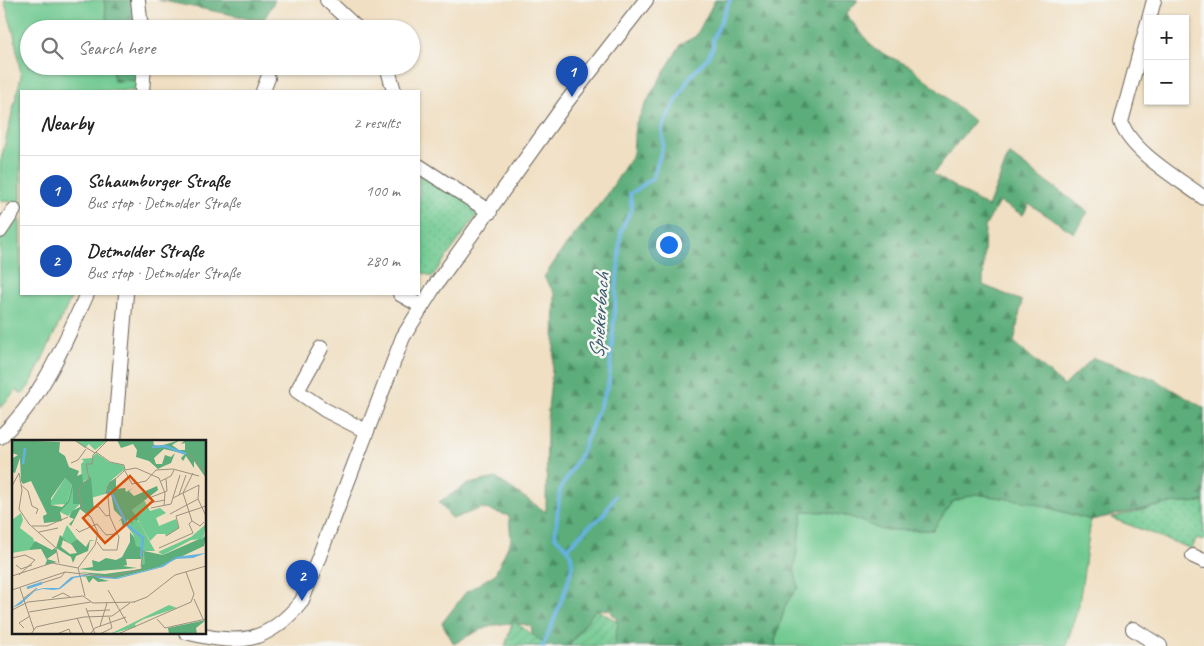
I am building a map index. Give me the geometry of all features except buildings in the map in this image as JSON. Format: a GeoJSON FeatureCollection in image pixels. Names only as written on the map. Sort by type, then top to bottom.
{"type":"FeatureCollection","features":[{"type":"Feature","properties":{"kind":"street"},"geometry":{"type":"LineString","coordinates":[[138,0],[140,20]]}},
{"type":"Feature","properties":{"kind":"street"},"geometry":{"type":"LineString","coordinates":[[326,0],[348,20]]}},
{"type":"Feature","properties":{"kind":"street"},"geometry":{"type":"LineString","coordinates":[[191,634],[212,642],[231,644],[260,643],[287,619],[302,601],[403,337],[422,306],[565,104],[646,0]]}},
{"type":"Feature","properties":{"kind":"street"},"geometry":{"type":"LineString","coordinates":[[1150,15],[1154,0]]}},
{"type":"Feature","properties":{"kind":"street"},"geometry":{"type":"LineString","coordinates":[[1144,35],[1120,122],[1135,145],[1204,198]]}},
{"type":"Feature","properties":{"kind":"street"},"geometry":{"type":"LineString","coordinates":[[142,90],[143,75]]}},
{"type":"Feature","properties":{"kind":"street"},"geometry":{"type":"LineString","coordinates":[[390,75],[394,90]]}},
{"type":"Feature","properties":{"kind":"street"},"geometry":{"type":"LineString","coordinates":[[263,90],[268,78]]}},
{"type":"Feature","properties":{"kind":"street"},"geometry":{"type":"LineString","coordinates":[[420,167],[490,212]]}},
{"type":"Feature","properties":{"kind":"street"},"geometry":{"type":"LineString","coordinates":[[0,207],[18,211],[0,231]]}},
{"type":"Feature","properties":{"kind":"street"},"geometry":{"type":"LineString","coordinates":[[0,437],[29,404],[45,379],[87,295]]}},
{"type":"Feature","properties":{"kind":"street"},"geometry":{"type":"LineString","coordinates":[[114,440],[126,295]]}},
{"type":"Feature","properties":{"kind":"street"},"geometry":{"type":"LineString","coordinates":[[402,295],[422,306]]}},
{"type":"Feature","properties":{"kind":"street"},"geometry":{"type":"LineString","coordinates":[[321,348],[297,391],[325,410],[366,431]]}},
{"type":"Feature","properties":{"kind":"street"},"geometry":{"type":"LineString","coordinates":[[1132,629],[1160,646]]}},
{"type":"Feature","properties":{"kind":"green space"},"geometry":{"type":"Polygon","coordinates":[[[4,0],[104,0],[107,20],[20,20],[20,70],[14,34],[4,0]]]}},
{"type":"Feature","properties":{"kind":"green space"},"geometry":{"type":"Polygon","coordinates":[[[104,0],[132,0],[134,20],[107,20],[104,0]]]}},
{"type":"Feature","properties":{"kind":"green space"},"geometry":{"type":"Polygon","coordinates":[[[158,0],[275,0],[264,20],[158,0]]]}},
{"type":"Feature","properties":{"kind":"green space"},"geometry":{"type":"Polygon","coordinates":[[[715,0],[858,0],[846,14],[874,49],[911,67],[974,121],[933,174],[988,207],[1009,154],[1088,212],[1074,233],[1029,204],[1023,215],[999,202],[985,227],[983,285],[1022,301],[1014,342],[1064,386],[1093,358],[1152,378],[1204,408],[1204,502],[1166,504],[1091,520],[1029,502],[975,494],[952,502],[933,530],[882,530],[851,517],[825,512],[803,511],[794,568],[798,587],[786,604],[775,641],[776,646],[614,646],[618,622],[610,610],[596,609],[568,646],[534,646],[531,626],[510,623],[491,626],[454,644],[442,623],[466,592],[495,574],[511,540],[509,516],[482,508],[452,519],[439,502],[468,484],[496,478],[546,512],[547,420],[554,349],[555,294],[544,277],[563,249],[607,195],[633,154],[635,125],[652,92],[681,44],[696,36],[715,0]]]}},
{"type":"Feature","properties":{"kind":"green space"},"geometry":{"type":"Polygon","coordinates":[[[113,75],[114,81],[138,80],[135,90],[20,90],[20,203],[0,200],[0,164],[21,76],[113,75]]]}},
{"type":"Feature","properties":{"kind":"green space"},"geometry":{"type":"Polygon","coordinates":[[[113,75],[138,75],[138,80],[114,81],[113,75]]]}},
{"type":"Feature","properties":{"kind":"green space"},"geometry":{"type":"Polygon","coordinates":[[[420,172],[482,208],[432,277],[420,271],[420,172]]]}},
{"type":"Feature","properties":{"kind":"green space"},"geometry":{"type":"Polygon","coordinates":[[[20,218],[20,295],[73,295],[31,383],[23,394],[16,390],[0,408],[0,241],[20,218]]]}},
{"type":"Feature","properties":{"kind":"green space"},"geometry":{"type":"Polygon","coordinates":[[[975,494],[1029,502],[1091,520],[1079,605],[1066,646],[776,646],[775,641],[786,604],[798,587],[794,568],[803,511],[825,512],[851,517],[882,530],[933,530],[952,502],[975,494]]]}},
{"type":"Feature","properties":{"kind":"green space"},"geometry":{"type":"Polygon","coordinates":[[[1204,502],[1204,541],[1196,539],[1192,549],[1111,518],[1166,504],[1204,502]]]}},
{"type":"Feature","properties":{"kind":"green space"},"geometry":{"type":"Polygon","coordinates":[[[596,609],[618,622],[614,646],[569,646],[596,609]]]}},
{"type":"Feature","properties":{"kind":"green space"},"geometry":{"type":"Polygon","coordinates":[[[513,621],[549,646],[505,646],[513,621]]]}},
{"type":"Feature","properties":{"kind":"waterway","name":"Spiekerbach"},"geometry":{"type":"LineString","coordinates":[[543,646],[569,579],[572,562],[569,551],[555,537],[560,490],[581,454],[609,382],[621,231],[632,208],[630,194],[653,178],[663,145],[662,127],[689,78],[708,57],[713,47],[713,39],[730,0]]}},
{"type":"Feature","properties":{"kind":"waterway"},"geometry":{"type":"LineString","coordinates":[[568,548],[587,528],[602,517],[615,496]]}},
{"type":"Feature","properties":{"kind":"place","name":"Schaumburger Straße"},"geometry":{"type":"Point","coordinates":[572,97]}},
{"type":"Feature","properties":{"kind":"place","name":"Detmolder Straße"},"geometry":{"type":"Point","coordinates":[302,601]}}]}
